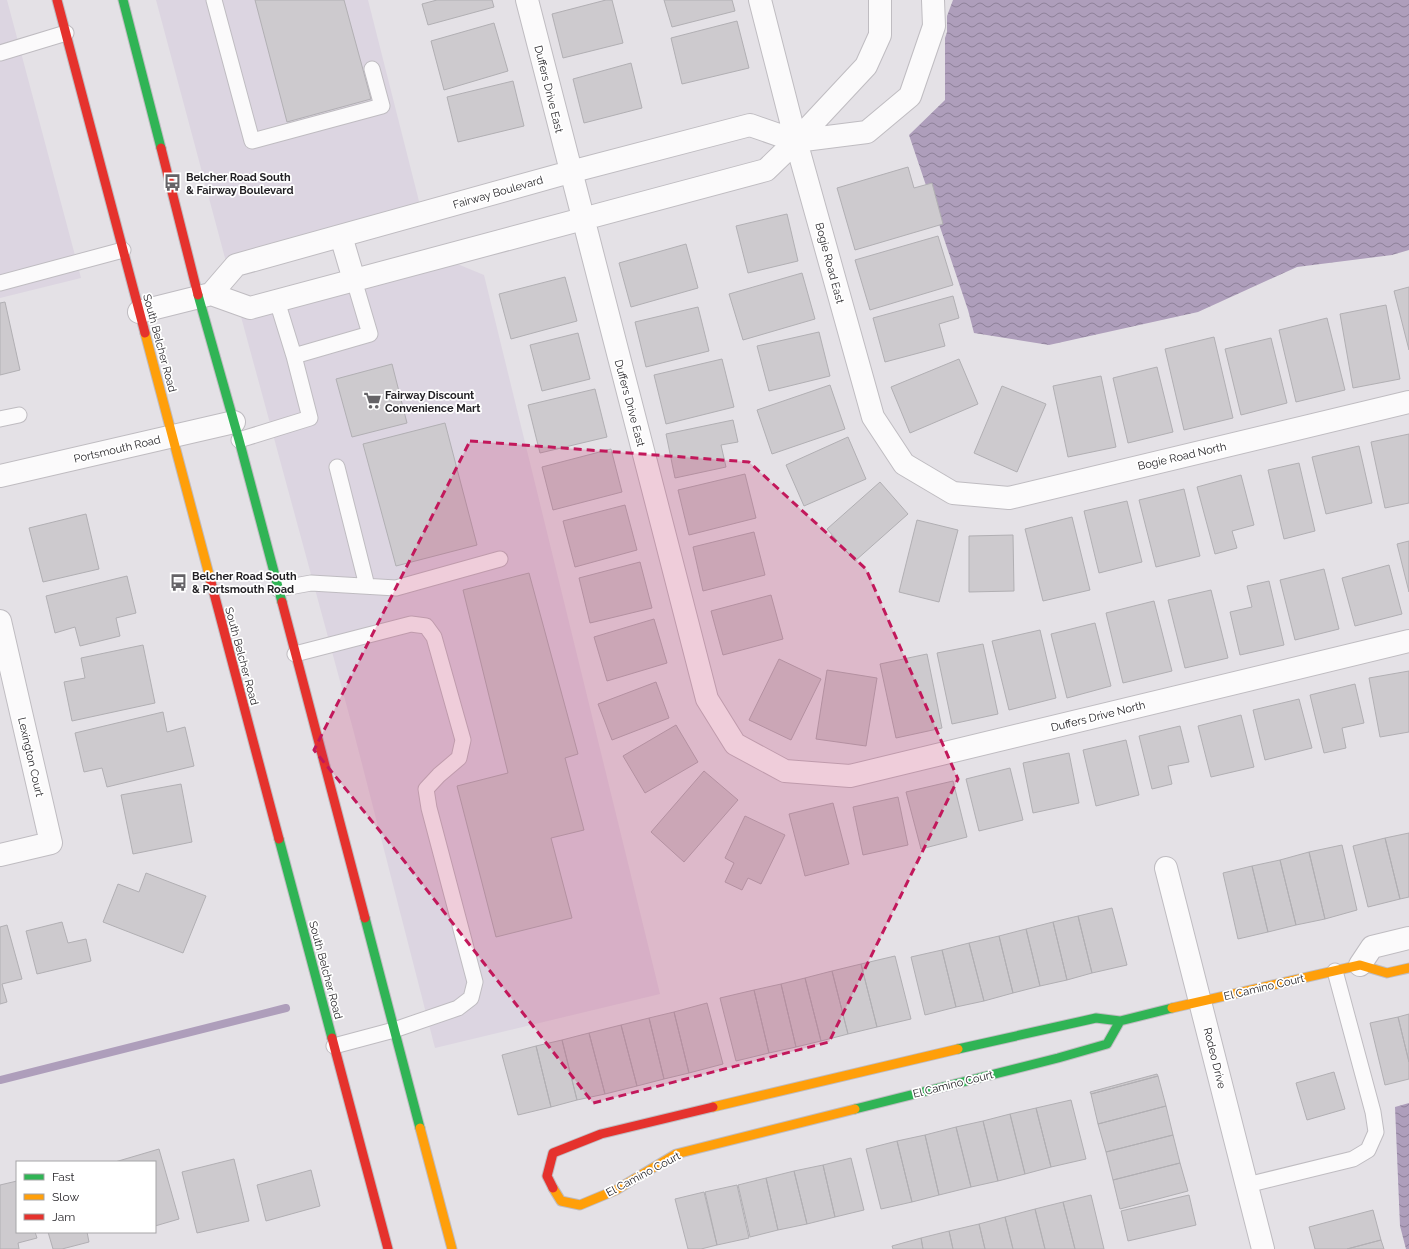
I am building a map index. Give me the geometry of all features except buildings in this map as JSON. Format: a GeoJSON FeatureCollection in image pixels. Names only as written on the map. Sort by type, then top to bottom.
{"type":"FeatureCollection","features":[{"type":"Feature","properties":{"kind":"main road","name":"South Belcher Road"},"geometry":{"type":"LineString","coordinates":[[57,0],[388,1249]]}},
{"type":"Feature","properties":{"kind":"main road"},"geometry":{"type":"LineString","coordinates":[[123,0],[205,295],[236,431],[452,1249]]}},
{"type":"Feature","properties":{"kind":"main road","name":"El Camino Court"},"geometry":{"type":"LineString","coordinates":[[1120,1021],[1106,1044],[1058,1058],[676,1154],[616,1190],[580,1205],[561,1201],[547,1176],[552,1153],[601,1134],[1096,1018],[1120,1021],[1200,1001],[1360,965],[1387,973],[1409,968]]}},
{"type":"Feature","properties":{"kind":"street","name":"Duffers Drive East"},"geometry":{"type":"LineString","coordinates":[[527,0],[570,172],[707,699],[734,744],[784,771]]}},
{"type":"Feature","properties":{"kind":"street","name":"Bogie Road East"},"geometry":{"type":"LineString","coordinates":[[760,0],[796,141],[873,418],[904,464],[953,493]]}},
{"type":"Feature","properties":{"kind":"street"},"geometry":{"type":"LineString","coordinates":[[139,312],[205,295],[250,308],[766,170],[796,141],[866,66],[880,35],[880,0]]}},
{"type":"Feature","properties":{"kind":"street","name":"Fairway Boulevard"},"geometry":{"type":"LineString","coordinates":[[205,295],[236,265],[570,172],[750,125],[796,141],[867,132],[910,96],[934,26],[933,0]]}},
{"type":"Feature","properties":{"kind":"street"},"geometry":{"type":"LineString","coordinates":[[341,236],[354,280]]}},
{"type":"Feature","properties":{"kind":"street","name":"Bogie Road North"},"geometry":{"type":"LineString","coordinates":[[953,493],[1009,498],[1409,402]]}},
{"type":"Feature","properties":{"kind":"street","name":"Portsmouth Road"},"geometry":{"type":"LineString","coordinates":[[0,476],[172,437],[236,431]]}},
{"type":"Feature","properties":{"kind":"street","name":"Lexington Court"},"geometry":{"type":"LineString","coordinates":[[0,621],[51,843],[0,855]]}},
{"type":"Feature","properties":{"kind":"street","name":"Duffers Drive North"},"geometry":{"type":"LineString","coordinates":[[784,771],[850,776],[1409,641]]}},
{"type":"Feature","properties":{"kind":"street","name":"Rodeo Drive"},"geometry":{"type":"LineString","coordinates":[[1166,868],[1264,1249]]}},
{"type":"Feature","properties":{"kind":"street"},"geometry":{"type":"LineString","coordinates":[[1360,965],[1372,947],[1409,938]]}},
{"type":"Feature","properties":{"kind":"lane"},"geometry":{"type":"LineString","coordinates":[[214,0],[252,141],[382,106],[372,69]]}},
{"type":"Feature","properties":{"kind":"lane"},"geometry":{"type":"LineString","coordinates":[[0,53],[66,32]]}},
{"type":"Feature","properties":{"kind":"lane"},"geometry":{"type":"LineString","coordinates":[[0,283],[123,250]]}},
{"type":"Feature","properties":{"kind":"lane"},"geometry":{"type":"LineString","coordinates":[[294,356],[370,334],[354,280]]}},
{"type":"Feature","properties":{"kind":"lane"},"geometry":{"type":"LineString","coordinates":[[236,431],[310,418],[294,356],[277,301]]}},
{"type":"Feature","properties":{"kind":"lane"},"geometry":{"type":"LineString","coordinates":[[0,419],[19,415]]}},
{"type":"Feature","properties":{"kind":"lane"},"geometry":{"type":"LineString","coordinates":[[337,467],[368,586]]}},
{"type":"Feature","properties":{"kind":"lane"},"geometry":{"type":"LineString","coordinates":[[278,589],[311,583],[396,588],[500,559]]}},
{"type":"Feature","properties":{"kind":"lane"},"geometry":{"type":"LineString","coordinates":[[295,654],[411,624],[426,626],[434,637],[463,740],[459,758],[439,775],[426,789],[429,808],[474,982],[471,998],[458,1008],[394,1030],[334,1046]]}},
{"type":"Feature","properties":{"kind":"lane"},"geometry":{"type":"LineString","coordinates":[[1247,1185],[1353,1159],[1368,1150],[1376,1132],[1373,1112],[1334,971]]}},
{"type":"Feature","properties":{"kind":"highlighted area"},"geometry":{"type":"Polygon","coordinates":[[[470,441],[749,462],[866,569],[958,779],[829,1042],[593,1103],[405,862],[314,750],[470,441]]]}},
{"type":"Feature","properties":{"kind":"shaded area"},"geometry":{"type":"Polygon","coordinates":[[[0,0],[7,0],[81,278],[0,298],[0,0]]]}},
{"type":"Feature","properties":{"kind":"shaded area"},"geometry":{"type":"Polygon","coordinates":[[[156,0],[368,0],[424,221],[229,273],[156,0]]]}},
{"type":"Feature","properties":{"kind":"shaded area"},"geometry":{"type":"Polygon","coordinates":[[[433,254],[484,275],[660,994],[435,1048],[353,729],[237,302],[433,254]]]}},
{"type":"Feature","properties":{"kind":"water"},"geometry":{"type":"Polygon","coordinates":[[[953,0],[1409,0],[1409,250],[1392,255],[1297,267],[1198,312],[1049,345],[974,333],[968,310],[909,135],[945,100],[945,38],[947,32],[947,16],[953,0]]]}},
{"type":"Feature","properties":{"kind":"water"},"geometry":{"type":"Polygon","coordinates":[[[1409,1103],[1409,1249],[1406,1249],[1400,1226],[1395,1107],[1409,1103]]]}},
{"type":"Feature","properties":{"kind":"waterway"},"geometry":{"type":"LineString","coordinates":[[0,1080],[286,1008]]}},
{"type":"Feature","properties":{"kind":"traffic: fast"},"geometry":{"type":"LineString","coordinates":[[123,0],[161,148]]}},
{"type":"Feature","properties":{"kind":"traffic: fast"},"geometry":{"type":"LineString","coordinates":[[198,295],[239,440],[282,602]]}},
{"type":"Feature","properties":{"kind":"traffic: fast"},"geometry":{"type":"LineString","coordinates":[[279,839],[332,1038]]}},
{"type":"Feature","properties":{"kind":"traffic: fast"},"geometry":{"type":"LineString","coordinates":[[365,918],[420,1128]]}},
{"type":"Feature","properties":{"kind":"traffic: fast"},"geometry":{"type":"LineString","coordinates":[[958,1049],[1096,1018],[1120,1021],[1172,1008]]}},
{"type":"Feature","properties":{"kind":"traffic: fast"},"geometry":{"type":"LineString","coordinates":[[855,1109],[1058,1058],[1107,1044],[1120,1021]]}},
{"type":"Feature","properties":{"kind":"traffic: slow"},"geometry":{"type":"LineString","coordinates":[[145,333],[211,582]]}},
{"type":"Feature","properties":{"kind":"traffic: slow"},"geometry":{"type":"LineString","coordinates":[[1172,1008],[1360,965],[1387,973],[1409,968]]}},
{"type":"Feature","properties":{"kind":"traffic: slow"},"geometry":{"type":"LineString","coordinates":[[713,1107],[958,1049]]}},
{"type":"Feature","properties":{"kind":"traffic: slow"},"geometry":{"type":"LineString","coordinates":[[553,1188],[561,1201],[580,1205],[616,1190],[676,1154],[855,1109]]}},
{"type":"Feature","properties":{"kind":"traffic: slow"},"geometry":{"type":"LineString","coordinates":[[420,1128],[452,1249]]}},
{"type":"Feature","properties":{"kind":"traffic: jam"},"geometry":{"type":"LineString","coordinates":[[57,0],[145,333]]}},
{"type":"Feature","properties":{"kind":"traffic: jam"},"geometry":{"type":"LineString","coordinates":[[161,148],[198,295]]}},
{"type":"Feature","properties":{"kind":"traffic: jam"},"geometry":{"type":"LineString","coordinates":[[211,582],[279,839]]}},
{"type":"Feature","properties":{"kind":"traffic: jam"},"geometry":{"type":"LineString","coordinates":[[282,602],[365,918]]}},
{"type":"Feature","properties":{"kind":"traffic: jam"},"geometry":{"type":"LineString","coordinates":[[332,1038],[388,1249]]}},
{"type":"Feature","properties":{"kind":"traffic: jam"},"geometry":{"type":"LineString","coordinates":[[553,1188],[547,1176],[553,1153],[601,1134],[713,1107]]}},
{"type":"Feature","properties":{"kind":"place","name":"Belcher Road South & Fairway Boulevard"},"geometry":{"type":"Point","coordinates":[173,183]}},
{"type":"Feature","properties":{"kind":"place","name":"Fairway Discount Convenience Mart"},"geometry":{"type":"Point","coordinates":[372,401]}},
{"type":"Feature","properties":{"kind":"place","name":"Belcher Road South & Portsmouth Road"},"geometry":{"type":"Point","coordinates":[179,582]}}]}
